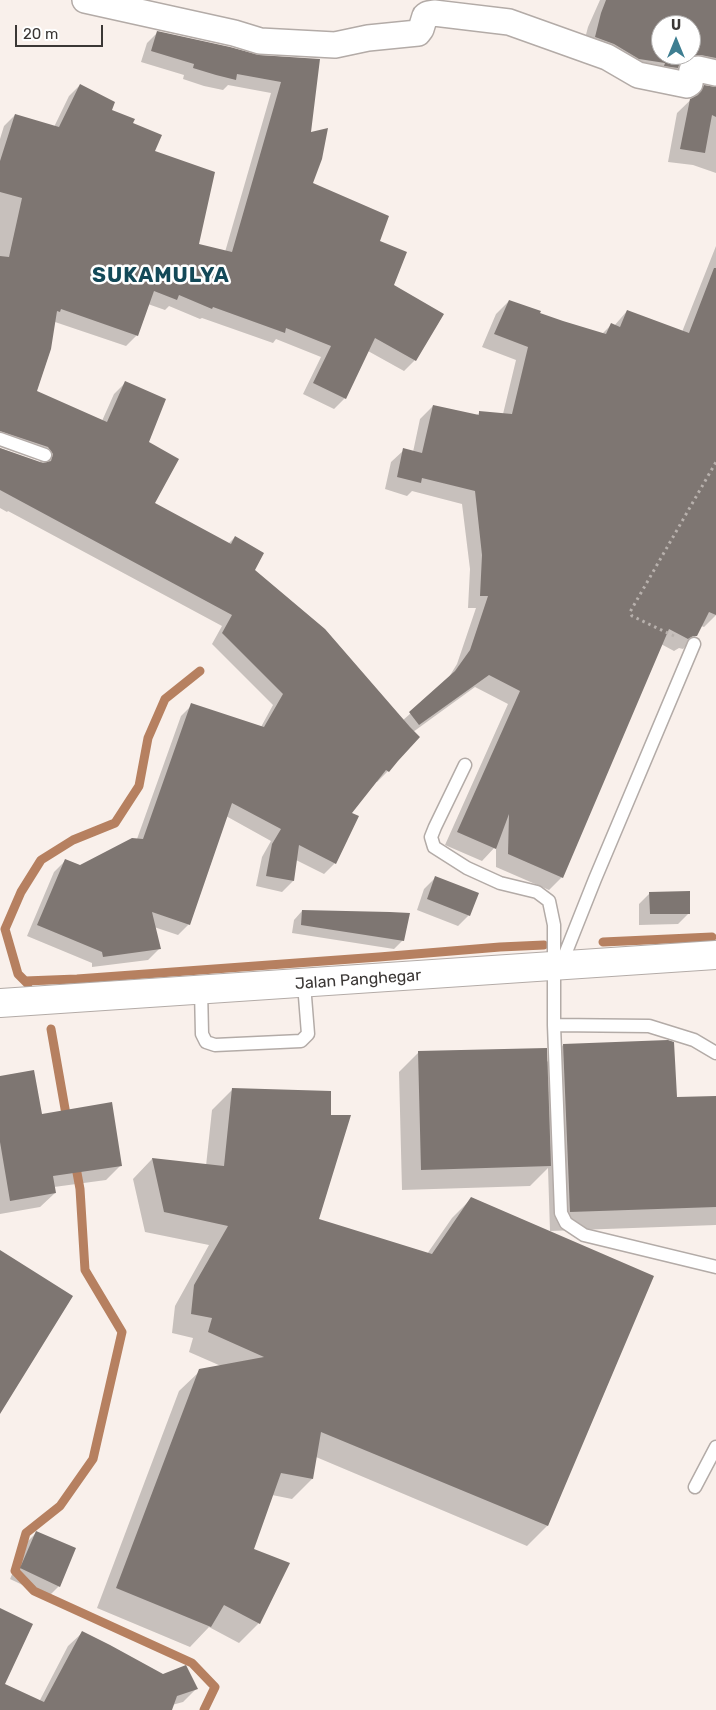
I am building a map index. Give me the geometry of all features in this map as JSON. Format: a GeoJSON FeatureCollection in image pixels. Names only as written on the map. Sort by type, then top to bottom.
{"type":"FeatureCollection","features":[{"type":"Feature","properties":{"kind":"street"},"geometry":{"type":"LineString","coordinates":[[85,0],[260,40],[335,45],[368,38],[418,33],[421,30],[425,16],[434,13],[509,22],[607,57],[638,75],[687,85],[690,83],[692,70],[698,69],[716,73]]}},
{"type":"Feature","properties":{"kind":"street","name":"Jalan Panghegar"},"geometry":{"type":"LineString","coordinates":[[0,1003],[716,955]]}},
{"type":"Feature","properties":{"kind":"lane"},"geometry":{"type":"LineString","coordinates":[[0,439],[45,456]]}},
{"type":"Feature","properties":{"kind":"lane"},"geometry":{"type":"LineString","coordinates":[[557,967],[694,645]]}},
{"type":"Feature","properties":{"kind":"lane"},"geometry":{"type":"LineString","coordinates":[[465,765],[435,826],[431,837],[434,847],[467,868],[500,883],[537,892],[549,901],[554,925],[557,967],[554,1025],[561,1213],[566,1223],[584,1235],[716,1267]]}},
{"type":"Feature","properties":{"kind":"lane"},"geometry":{"type":"LineString","coordinates":[[201,989],[202,1034],[206,1042],[215,1045],[301,1041],[308,1034],[304,984]]}},
{"type":"Feature","properties":{"kind":"lane"},"geometry":{"type":"LineString","coordinates":[[554,1025],[649,1026],[694,1040],[716,1053]]}},
{"type":"Feature","properties":{"kind":"lane"},"geometry":{"type":"LineString","coordinates":[[695,1487],[716,1447]]}},
{"type":"Feature","properties":{"kind":"path"},"geometry":{"type":"LineString","coordinates":[[694,645],[632,616],[630,612],[716,462]]}},
{"type":"Feature","properties":{"kind":"building"},"geometry":{"type":"Polygon","coordinates":[[[606,0],[716,0],[716,58],[701,55],[701,15],[651,15],[651,61],[639,59],[614,44],[595,37],[606,0]]]}},
{"type":"Feature","properties":{"kind":"building"},"geometry":{"type":"Polygon","coordinates":[[[157,31],[259,55],[320,59],[311,132],[328,128],[322,159],[313,183],[389,216],[380,241],[407,252],[394,285],[444,314],[416,361],[375,338],[346,399],[313,383],[331,346],[286,328],[285,333],[213,307],[212,309],[179,295],[177,300],[154,291],[138,336],[61,309],[60,312],[57,311],[51,349],[37,391],[107,422],[125,381],[166,399],[149,442],[179,459],[155,503],[231,544],[235,536],[264,553],[255,570],[325,629],[420,737],[389,772],[386,770],[352,813],[359,816],[336,864],[299,845],[294,881],[266,876],[272,844],[281,829],[232,803],[190,925],[152,912],[161,949],[103,957],[102,952],[37,925],[65,859],[80,865],[132,838],[143,839],[191,703],[264,727],[283,694],[222,633],[232,615],[0,490],[0,448],[43,463],[51,461],[53,454],[48,447],[0,431],[0,256],[9,257],[22,198],[0,192],[0,161],[15,114],[59,127],[80,84],[115,102],[112,110],[135,119],[133,123],[162,135],[155,151],[215,172],[199,244],[232,252],[281,82],[237,74],[236,80],[193,68],[194,64],[151,51],[157,31]]]}},
{"type":"Feature","properties":{"kind":"building"},"geometry":{"type":"Polygon","coordinates":[[[664,65],[679,65],[678,68],[664,65]]]}},
{"type":"Feature","properties":{"kind":"building"},"geometry":{"type":"Polygon","coordinates":[[[704,85],[716,87],[716,117],[712,115],[705,153],[680,149],[690,99],[698,95],[704,85]]]}},
{"type":"Feature","properties":{"kind":"building"},"geometry":{"type":"Polygon","coordinates":[[[714,268],[716,268],[716,615],[709,612],[697,636],[688,639],[669,629],[563,878],[508,854],[509,814],[496,849],[457,832],[520,691],[489,675],[419,725],[409,712],[455,671],[470,650],[488,596],[480,596],[482,555],[475,491],[422,478],[421,483],[397,477],[403,448],[422,453],[433,405],[479,415],[479,411],[512,414],[528,347],[494,334],[509,300],[541,311],[540,313],[606,334],[611,323],[620,327],[627,310],[689,333],[714,268]]]}},
{"type":"Feature","properties":{"kind":"building"},"geometry":{"type":"Polygon","coordinates":[[[435,876],[479,893],[470,916],[427,899],[435,876]]]}},
{"type":"Feature","properties":{"kind":"building"},"geometry":{"type":"Polygon","coordinates":[[[690,891],[690,914],[650,914],[649,892],[690,891]]]}},
{"type":"Feature","properties":{"kind":"building"},"geometry":{"type":"Polygon","coordinates":[[[302,910],[410,913],[404,941],[301,925],[302,910]]]}},
{"type":"Feature","properties":{"kind":"building"},"geometry":{"type":"Polygon","coordinates":[[[668,1040],[674,1042],[677,1097],[716,1096],[716,1207],[570,1212],[563,1044],[668,1040]]]}},
{"type":"Feature","properties":{"kind":"building"},"geometry":{"type":"Polygon","coordinates":[[[547,1048],[551,1166],[421,1170],[418,1051],[547,1048]]]}},
{"type":"Feature","properties":{"kind":"building"},"geometry":{"type":"Polygon","coordinates":[[[34,1070],[42,1114],[112,1102],[122,1166],[53,1176],[56,1193],[10,1201],[0,1142],[0,1076],[34,1070]]]}},
{"type":"Feature","properties":{"kind":"building"},"geometry":{"type":"Polygon","coordinates":[[[232,1088],[331,1091],[331,1115],[351,1115],[319,1219],[432,1254],[471,1197],[654,1276],[548,1526],[321,1432],[313,1479],[281,1473],[254,1549],[290,1563],[260,1624],[224,1605],[211,1627],[116,1588],[199,1369],[264,1357],[208,1332],[212,1318],[191,1314],[194,1285],[228,1226],[164,1212],[152,1158],[224,1166],[232,1088]]]}},
{"type":"Feature","properties":{"kind":"building"},"geometry":{"type":"Polygon","coordinates":[[[0,1250],[73,1296],[0,1414],[0,1250]]]}},
{"type":"Feature","properties":{"kind":"building"},"geometry":{"type":"Polygon","coordinates":[[[36,1531],[76,1548],[60,1587],[20,1568],[36,1531]]]}},
{"type":"Feature","properties":{"kind":"building"},"geometry":{"type":"Polygon","coordinates":[[[0,1608],[33,1624],[5,1684],[44,1702],[82,1631],[163,1674],[186,1665],[198,1689],[177,1696],[172,1710],[0,1710],[0,1608]]]}},
{"type":"Feature","properties":{"kind":"waterway"},"geometry":{"type":"LineString","coordinates":[[28,984],[18,974],[5,929],[21,892],[41,860],[73,840],[115,823],[139,786],[148,738],[165,699],[200,671]]}},
{"type":"Feature","properties":{"kind":"waterway"},"geometry":{"type":"LineString","coordinates":[[603,942],[712,937]]}},
{"type":"Feature","properties":{"kind":"waterway"},"geometry":{"type":"LineString","coordinates":[[25,981],[77,979],[544,945]]}},
{"type":"Feature","properties":{"kind":"waterway"},"geometry":{"type":"LineString","coordinates":[[51,1029],[67,1120]]}},
{"type":"Feature","properties":{"kind":"waterway"},"geometry":{"type":"LineString","coordinates":[[75,1162],[80,1189],[85,1270],[122,1332],[93,1459],[60,1506],[26,1533],[15,1571],[34,1591],[192,1663],[215,1687],[204,1710]]}},
{"type":"Feature","properties":{"kind":"district","name":"SUKAMULYA"},"geometry":{"type":"Point","coordinates":[161,276]}}]}
